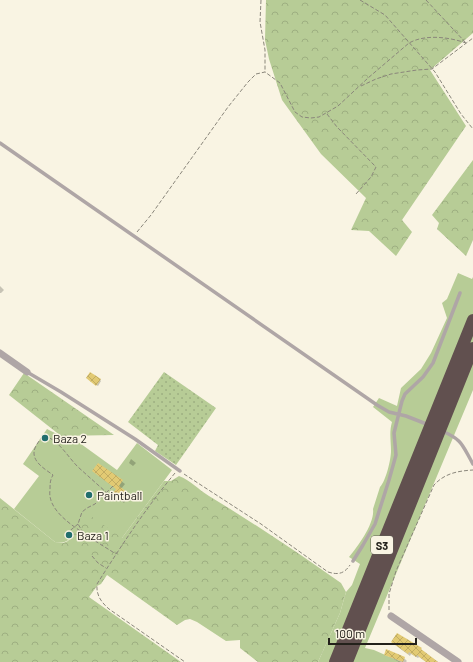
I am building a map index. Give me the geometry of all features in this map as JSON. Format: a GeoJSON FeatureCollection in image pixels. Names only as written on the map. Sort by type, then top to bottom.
{"type":"FeatureCollection","features":[{"type":"Feature","properties":{"kind":"highway","name":"S3"},"geometry":{"type":"LineString","coordinates":[[335,662],[353,632],[389,544],[435,427],[473,320]]}},
{"type":"Feature","properties":{"kind":"highway","name":"S3"},"geometry":{"type":"LineString","coordinates":[[435,427],[473,348]]}},
{"type":"Feature","properties":{"kind":"highway","name":"S3"},"geometry":{"type":"LineString","coordinates":[[347,662],[353,632]]}},
{"type":"Feature","properties":{"kind":"street"},"geometry":{"type":"LineString","coordinates":[[0,353],[26,372]]}},
{"type":"Feature","properties":{"kind":"street"},"geometry":{"type":"LineString","coordinates":[[391,616],[458,662]]}},
{"type":"Feature","properties":{"kind":"lane"},"geometry":{"type":"LineString","coordinates":[[0,143],[377,405],[389,412],[406,416],[453,436],[460,441],[473,464]]}},
{"type":"Feature","properties":{"kind":"lane"},"geometry":{"type":"LineString","coordinates":[[353,561],[375,524],[389,480],[396,455],[394,433],[398,414],[405,394],[423,376],[433,363],[460,293]]}},
{"type":"Feature","properties":{"kind":"lane"},"geometry":{"type":"LineString","coordinates":[[26,372],[61,392],[134,439],[178,470]]}},
{"type":"Feature","properties":{"kind":"lane"},"geometry":{"type":"LineString","coordinates":[[389,544],[373,582],[389,544]]}},
{"type":"Feature","properties":{"kind":"lane"},"geometry":{"type":"LineString","coordinates":[[353,632],[367,596],[353,632]]}},
{"type":"Feature","properties":{"kind":"path"},"geometry":{"type":"LineString","coordinates":[[261,0],[260,22],[265,50],[265,72]]}},
{"type":"Feature","properties":{"kind":"path"},"geometry":{"type":"LineString","coordinates":[[360,0],[385,15],[432,69],[461,114],[473,129]]}},
{"type":"Feature","properties":{"kind":"path"},"geometry":{"type":"LineString","coordinates":[[367,4],[369,0]]}},
{"type":"Feature","properties":{"kind":"path"},"geometry":{"type":"LineString","coordinates":[[426,0],[466,44]]}},
{"type":"Feature","properties":{"kind":"path"},"geometry":{"type":"LineString","coordinates":[[134,235],[155,209],[228,107],[256,74],[265,72],[280,83],[290,105],[302,117],[319,117],[327,114],[338,106],[409,43],[416,39],[428,37],[457,40],[466,44]]}},
{"type":"Feature","properties":{"kind":"path"},"geometry":{"type":"LineString","coordinates":[[359,87],[391,74],[432,69],[473,38]]}},
{"type":"Feature","properties":{"kind":"path"},"geometry":{"type":"LineString","coordinates":[[327,114],[337,128],[376,167],[371,177],[356,194]]}},
{"type":"Feature","properties":{"kind":"path"},"geometry":{"type":"LineString","coordinates":[[107,493],[77,466],[66,451],[52,439],[43,435],[34,450],[36,460],[43,468],[53,475],[51,478],[49,493],[51,504],[74,528],[116,555]]}},
{"type":"Feature","properties":{"kind":"path"},"geometry":{"type":"LineString","coordinates":[[185,662],[131,625],[104,604],[96,590],[97,584],[145,511],[178,470],[261,524],[328,572],[336,575],[342,573],[353,561]]}},
{"type":"Feature","properties":{"kind":"path"},"geometry":{"type":"LineString","coordinates":[[391,616],[388,607],[389,594],[396,571],[434,485],[439,479],[446,475],[473,470]]}},
{"type":"Feature","properties":{"kind":"path"},"geometry":{"type":"LineString","coordinates":[[66,534],[78,524],[82,512],[95,504],[113,486]]}},
{"type":"Feature","properties":{"kind":"path"},"geometry":{"type":"LineString","coordinates":[[78,524],[85,534]]}},
{"type":"Feature","properties":{"kind":"path"},"geometry":{"type":"LineString","coordinates":[[92,556],[98,563],[107,569]]}},
{"type":"Feature","properties":{"kind":"green space"},"geometry":{"type":"Polygon","coordinates":[[[266,0],[473,0],[473,33],[430,70],[466,126],[402,220],[412,232],[396,256],[369,231],[351,230],[366,198],[321,154],[282,100],[269,59],[265,40],[266,0]]]}},
{"type":"Feature","properties":{"kind":"green space"},"geometry":{"type":"Polygon","coordinates":[[[473,160],[473,240],[466,256],[437,229],[439,223],[432,215],[473,160]]]}},
{"type":"Feature","properties":{"kind":"green space"},"geometry":{"type":"Polygon","coordinates":[[[458,273],[472,279],[473,277],[473,390],[365,648],[374,650],[401,662],[318,662],[340,613],[346,592],[352,585],[360,564],[349,557],[369,527],[373,515],[373,509],[380,487],[386,475],[391,455],[390,433],[392,422],[373,407],[379,398],[397,406],[401,388],[421,369],[431,353],[447,318],[442,303],[447,299],[458,273]]]}},
{"type":"Feature","properties":{"kind":"green space"},"geometry":{"type":"Polygon","coordinates":[[[164,372],[216,408],[176,465],[155,451],[158,445],[128,422],[164,372]]]}},
{"type":"Feature","properties":{"kind":"green space"},"geometry":{"type":"Polygon","coordinates":[[[24,373],[114,435],[61,436],[9,395],[24,373]]]}},
{"type":"Feature","properties":{"kind":"green space","name":"Paintball"},"geometry":{"type":"Polygon","coordinates":[[[47,429],[61,436],[70,436],[117,470],[137,443],[172,470],[122,538],[74,534],[66,541],[61,543],[55,542],[14,509],[39,476],[23,464],[47,429]]]}},
{"type":"Feature","properties":{"kind":"green space"},"geometry":{"type":"Polygon","coordinates":[[[179,476],[276,538],[341,583],[346,592],[340,613],[318,662],[258,662],[240,648],[240,640],[226,641],[190,619],[177,625],[107,575],[89,597],[181,662],[0,662],[0,498],[55,542],[63,543],[68,541],[88,514],[122,538],[164,481],[171,481],[179,476]]]}},
{"type":"Feature","properties":{"kind":"building"},"geometry":{"type":"Polygon","coordinates":[[[90,372],[101,379],[96,386],[86,378],[90,372]]]}},
{"type":"Feature","properties":{"kind":"building"},"geometry":{"type":"Polygon","coordinates":[[[98,463],[123,480],[119,486],[127,492],[121,501],[112,494],[116,489],[92,471],[98,463]]]}},
{"type":"Feature","properties":{"kind":"building"},"geometry":{"type":"Polygon","coordinates":[[[397,633],[422,648],[421,649],[438,662],[426,662],[417,655],[416,657],[409,652],[408,654],[391,642],[397,633]]]}},
{"type":"Feature","properties":{"kind":"building"},"geometry":{"type":"Polygon","coordinates":[[[386,649],[405,657],[403,662],[384,655],[386,649]]]}},
{"type":"Feature","properties":{"kind":"place","name":"Baza 2"},"geometry":{"type":"Point","coordinates":[45,438]}},
{"type":"Feature","properties":{"kind":"place","name":"Paintball"},"geometry":{"type":"Point","coordinates":[89,495]}},
{"type":"Feature","properties":{"kind":"place","name":"Baza 1"},"geometry":{"type":"Point","coordinates":[69,535]}}]}
